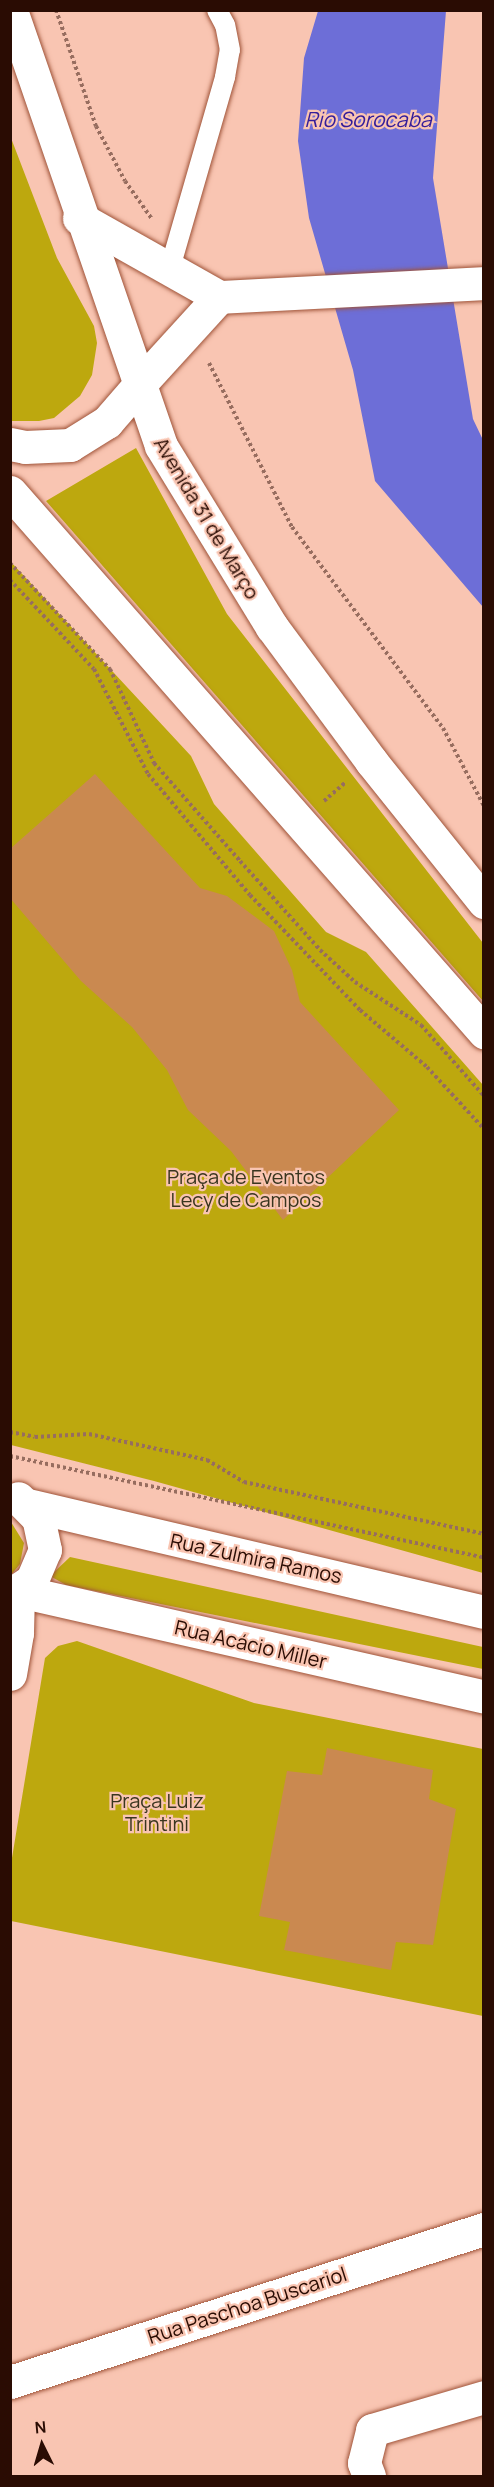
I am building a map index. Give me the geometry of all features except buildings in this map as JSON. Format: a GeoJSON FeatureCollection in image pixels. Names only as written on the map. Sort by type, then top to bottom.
{"type":"FeatureCollection","features":[{"type":"Feature","properties":{"kind":"main road","name":"Avenida 31 de Março"},"geometry":{"type":"LineString","coordinates":[[11,10],[17,40],[161,446],[211,532],[272,627],[371,761],[483,902]]}},
{"type":"Feature","properties":{"kind":"main road"},"geometry":{"type":"LineString","coordinates":[[80,218],[171,258],[219,297]]}},
{"type":"Feature","properties":{"kind":"main road"},"geometry":{"type":"LineString","coordinates":[[10,444],[25,447],[70,445],[107,422],[219,297],[260,293],[481,283]]}},
{"type":"Feature","properties":{"kind":"main road"},"geometry":{"type":"LineString","coordinates":[[10,492],[483,1032]]}},
{"type":"Feature","properties":{"kind":"main road"},"geometry":{"type":"LineString","coordinates":[[10,1674],[17,1633],[16,1593],[32,1580],[45,1550],[38,1518],[19,1499]]}},
{"type":"Feature","properties":{"kind":"main road","name":"Rua Zulmira Ramos"},"geometry":{"type":"LineString","coordinates":[[19,1499],[483,1612]]}},
{"type":"Feature","properties":{"kind":"main road","name":"Rua Acácio Miller"},"geometry":{"type":"LineString","coordinates":[[16,1593],[483,1697]]}},
{"type":"Feature","properties":{"kind":"main road","name":"Rua Paschoa Buscariol"},"geometry":{"type":"LineString","coordinates":[[10,2382],[483,2229]]}},
{"type":"Feature","properties":{"kind":"main road"},"geometry":{"type":"LineString","coordinates":[[369,2476],[364,2463],[372,2430],[483,2397]]}},
{"type":"Feature","properties":{"kind":"lane"},"geometry":{"type":"LineString","coordinates":[[171,258],[225,77],[230,50],[225,26],[217,10]]}},
{"type":"Feature","properties":{"kind":"path"},"geometry":{"type":"LineString","coordinates":[[56,10],[96,126],[125,181],[171,258]]}},
{"type":"Feature","properties":{"kind":"path"},"geometry":{"type":"LineString","coordinates":[[209,363],[292,527],[443,728],[483,806]]}},
{"type":"Feature","properties":{"kind":"path"},"geometry":{"type":"LineString","coordinates":[[10,563],[110,669],[154,764],[240,861],[320,950],[355,982],[421,1025],[483,1096]]}},
{"type":"Feature","properties":{"kind":"path"},"geometry":{"type":"LineString","coordinates":[[10,580],[94,669],[148,774],[250,895],[360,1010],[428,1067],[483,1130]]}},
{"type":"Feature","properties":{"kind":"path"},"geometry":{"type":"LineString","coordinates":[[298,823],[371,761]]}},
{"type":"Feature","properties":{"kind":"path"},"geometry":{"type":"LineString","coordinates":[[10,1432],[35,1437],[89,1434],[207,1460],[244,1482],[483,1534]]}},
{"type":"Feature","properties":{"kind":"path"},"geometry":{"type":"LineString","coordinates":[[10,1456],[483,1558]]}},
{"type":"Feature","properties":{"kind":"green space"},"geometry":{"type":"Polygon","coordinates":[[[11,138],[57,258],[94,326],[97,343],[92,375],[80,396],[54,418],[39,421],[11,421],[11,138]]]}},
{"type":"Feature","properties":{"kind":"green space"},"geometry":{"type":"Polygon","coordinates":[[[136,448],[227,614],[483,943],[483,1001],[46,501],[136,448]]]}},
{"type":"Feature","properties":{"kind":"green space","name":"Praça de Eventos Lecy de Campos"},"geometry":{"type":"Polygon","coordinates":[[[11,562],[191,756],[214,804],[326,932],[366,952],[483,1085],[483,1573],[154,1481],[11,1445],[11,562]]]}},
{"type":"Feature","properties":{"kind":"green space"},"geometry":{"type":"Polygon","coordinates":[[[11,1522],[24,1543],[20,1564],[11,1575],[11,1522]]]}},
{"type":"Feature","properties":{"kind":"green space"},"geometry":{"type":"Polygon","coordinates":[[[70,1557],[483,1647],[483,1669],[66,1585],[50,1576],[70,1557]]]}},
{"type":"Feature","properties":{"kind":"green space","name":"Praça Luiz Trintini"},"geometry":{"type":"Polygon","coordinates":[[[77,1641],[254,1703],[483,1749],[483,2016],[11,1921],[11,1864],[45,1658],[58,1646],[77,1641]]]}},
{"type":"Feature","properties":{"kind":"water","name":"Rio Sorocaba"},"geometry":{"type":"Polygon","coordinates":[[[318,11],[446,11],[433,178],[473,419],[483,440],[483,607],[375,481],[353,370],[309,218],[298,141],[304,58],[318,11]]]}}]}
